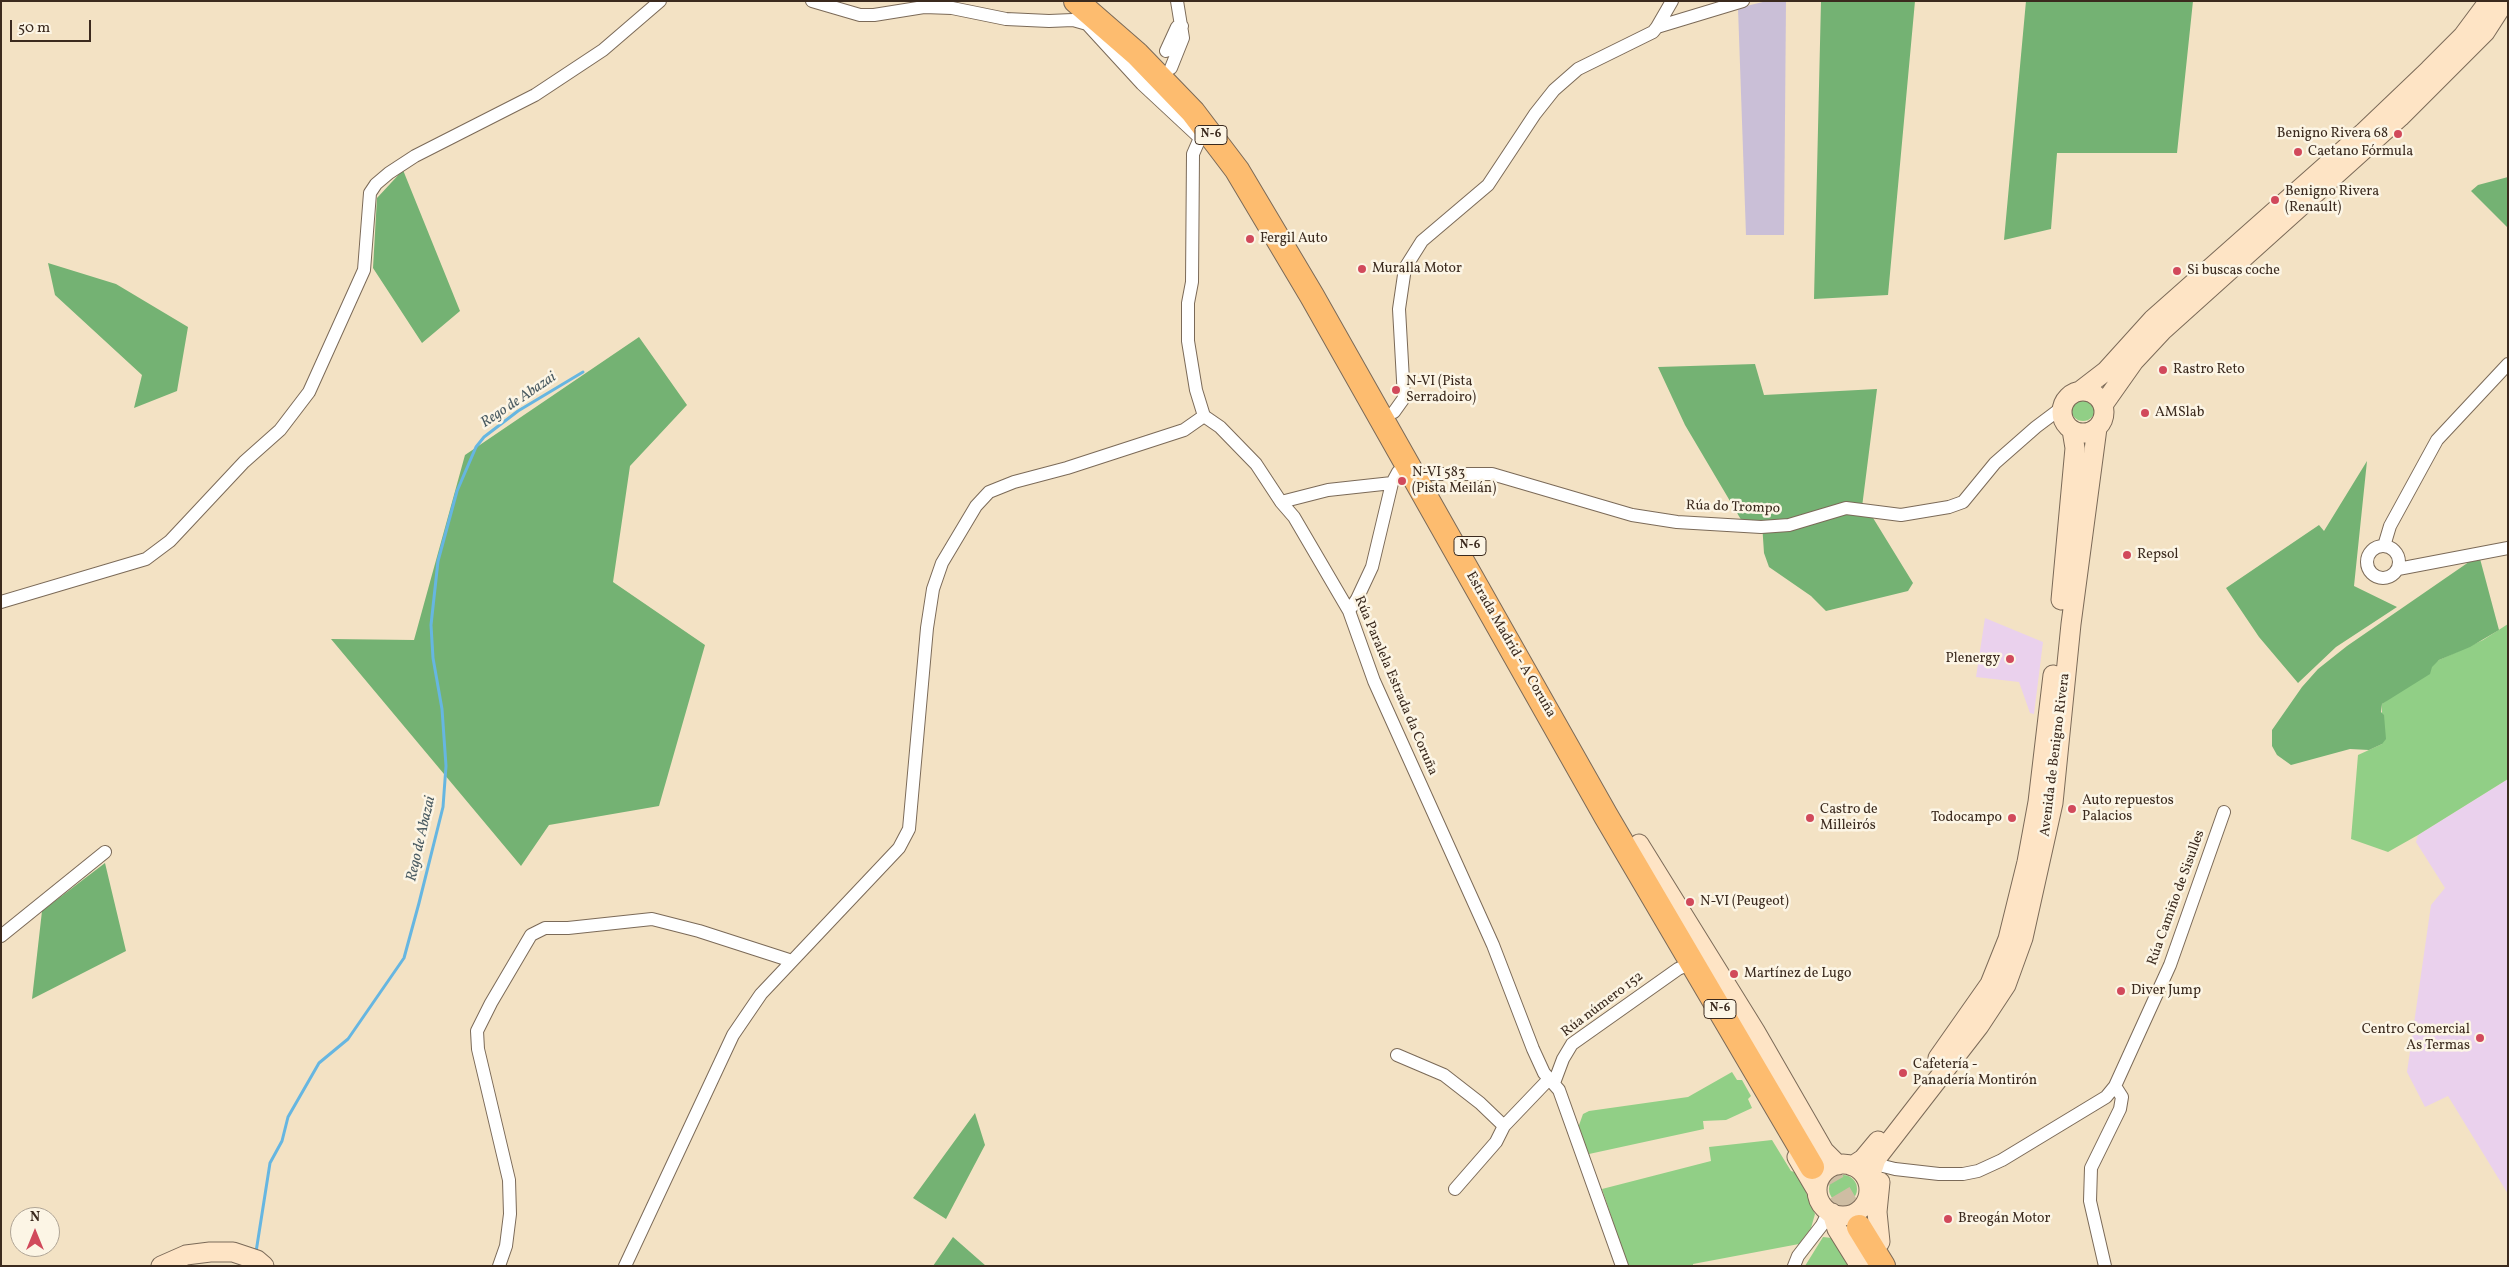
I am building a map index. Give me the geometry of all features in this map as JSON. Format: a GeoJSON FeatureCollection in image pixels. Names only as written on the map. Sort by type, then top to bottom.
{"type":"FeatureCollection","features":[{"type":"Feature","properties":{"kind":"highway","name":"Estrada Madrid - A Coruña"},"geometry":{"type":"LineString","coordinates":[[1087,10],[1168,59],[1227,132],[1272,198],[1394,412],[1410,475]]}},
{"type":"Feature","properties":{"kind":"highway","name":"Estrada Madrid - A Coruña"},"geometry":{"type":"LineString","coordinates":[[1087,10],[1137,54],[1194,112],[1204,135],[1237,170],[1265,215],[1410,475],[1731,1013],[1831,1165]]}},
{"type":"Feature","properties":{"kind":"highway"},"geometry":{"type":"LineString","coordinates":[[1872,1266],[1855,1229],[1883,1266]]}},
{"type":"Feature","properties":{"kind":"main road"},"geometry":{"type":"LineString","coordinates":[[2080,391],[2097,395],[2103,404],[2104,417],[2097,428],[2085,433],[2072,430],[2066,425],[2062,411],[2067,398],[2080,391],[2106,371],[2153,319],[2364,132],[2463,36],[2489,1]]}},
{"type":"Feature","properties":{"kind":"main road"},"geometry":{"type":"LineString","coordinates":[[2103,404],[2134,361],[2162,331],[2400,117],[2485,32],[2505,1]]}},
{"type":"Feature","properties":{"kind":"main road","name":"Avenida de Benigno Rivera"},"geometry":{"type":"LineString","coordinates":[[1868,1183],[1876,1159],[1898,1128],[1980,1026],[2006,985],[2023,938],[2053,804],[2071,624],[2097,428]]}},
{"type":"Feature","properties":{"kind":"main road","name":"Avenida de Benigno Rivera"},"geometry":{"type":"LineString","coordinates":[[1831,1165],[1863,1159],[1870,1152],[1978,1004],[1990,984],[2008,939],[2027,862],[2038,802],[2072,488],[2075,448],[2072,430]]}},
{"type":"Feature","properties":{"kind":"main road"},"geometry":{"type":"LineString","coordinates":[[1633,848],[1686,966],[1725,1037],[1817,1191],[1819,1199],[1830,1212],[1837,1229],[1860,1266]]}},
{"type":"Feature","properties":{"kind":"main road"},"geometry":{"type":"LineString","coordinates":[[1880,1242],[1878,1205],[1883,1166],[1898,1128]]}},
{"type":"Feature","properties":{"kind":"main road"},"geometry":{"type":"LineString","coordinates":[[1817,1191],[1818,1184],[1825,1171],[1831,1165],[1859,1170],[1868,1183],[1869,1190],[1865,1204],[1870,1226],[1893,1266]]}},
{"type":"Feature","properties":{"kind":"main road"},"geometry":{"type":"LineString","coordinates":[[1830,1212],[1850,1214],[1865,1204]]}},
{"type":"Feature","properties":{"kind":"main road"},"geometry":{"type":"LineString","coordinates":[[161,1266],[186,1255],[233,1252],[257,1260],[264,1266]]}},
{"type":"Feature","properties":{"kind":"street"},"geometry":{"type":"LineString","coordinates":[[1,602],[146,559],[170,541],[244,462],[280,430],[309,392],[364,270],[370,194],[376,184],[389,172],[415,156],[535,95],[603,50],[660,1]]}},
{"type":"Feature","properties":{"kind":"street"},"geometry":{"type":"LineString","coordinates":[[812,1],[860,15],[874,15],[924,7],[952,8],[1006,18],[1049,21],[1073,20],[1087,10]]}},
{"type":"Feature","properties":{"kind":"street"},"geometry":{"type":"LineString","coordinates":[[1168,59],[1183,38],[1177,1]]}},
{"type":"Feature","properties":{"kind":"street"},"geometry":{"type":"LineString","coordinates":[[1394,412],[1404,398],[1400,309],[1405,268],[1422,241],[1488,185],[1554,90],[1578,69],[1653,32],[1672,1]]}},
{"type":"Feature","properties":{"kind":"street"},"geometry":{"type":"LineString","coordinates":[[1657,27],[1743,1]]}},
{"type":"Feature","properties":{"kind":"street"},"geometry":{"type":"LineString","coordinates":[[625,1266],[733,1035],[762,994],[899,848],[909,829],[927,628],[933,589],[942,563],[976,506],[989,492],[1014,482],[1067,468],[1184,430],[1204,416],[1196,390],[1188,341],[1188,303],[1192,282],[1192,154],[1204,135],[1152,89],[1087,24],[1087,10]]}},
{"type":"Feature","properties":{"kind":"street"},"geometry":{"type":"LineString","coordinates":[[1168,59],[1177,27],[1182,26]]}},
{"type":"Feature","properties":{"kind":"street"},"geometry":{"type":"LineString","coordinates":[[2384,546],[2390,526],[2437,440],[2508,364]]}},
{"type":"Feature","properties":{"kind":"street","name":"Rúa do Trompo"},"geometry":{"type":"LineString","coordinates":[[1281,502],[1328,490],[1410,475],[1492,474],[1632,515],[1677,522],[1761,527],[1780,526],[1846,508],[1901,515],[1949,507],[1963,502],[1996,463],[2036,426],[2056,412],[2062,411]]}},
{"type":"Feature","properties":{"kind":"street","name":"Rúa Paralela Estrada da Coruña"},"geometry":{"type":"LineString","coordinates":[[1204,416],[1220,426],[1256,464],[1281,502],[1294,517],[1349,611],[1374,681],[1493,945],[1533,1049],[1559,1090],[1622,1266]]}},
{"type":"Feature","properties":{"kind":"street"},"geometry":{"type":"LineString","coordinates":[[1349,611],[1357,599],[1372,567],[1410,475]]}},
{"type":"Feature","properties":{"kind":"street"},"geometry":{"type":"LineString","coordinates":[[2398,569],[2400,560],[2396,552],[2384,546],[2374,548],[2368,556],[2369,570],[2376,577],[2386,578],[2398,569],[2508,548]]}},
{"type":"Feature","properties":{"kind":"street","name":"Rúa Camiño de Sisulles"},"geometry":{"type":"LineString","coordinates":[[1883,1166],[1939,1174],[1963,1174],[1978,1171],[2002,1160],[2106,1097],[2116,1086],[2181,938],[2224,812]]}},
{"type":"Feature","properties":{"kind":"street"},"geometry":{"type":"LineString","coordinates":[[1,936],[105,852]]}},
{"type":"Feature","properties":{"kind":"street"},"geometry":{"type":"LineString","coordinates":[[499,1266],[506,1246],[510,1214],[508,1180],[478,1049],[477,1031],[491,1003],[531,935],[545,928],[568,928],[652,920],[699,931],[792,961]]}},
{"type":"Feature","properties":{"kind":"street","name":"Rúa número 152"},"geometry":{"type":"LineString","coordinates":[[1552,1081],[1572,1044],[1678,969],[1686,966]]}},
{"type":"Feature","properties":{"kind":"street"},"geometry":{"type":"LineString","coordinates":[[1396,1056],[1444,1076],[1480,1103],[1504,1126]]}},
{"type":"Feature","properties":{"kind":"street"},"geometry":{"type":"LineString","coordinates":[[1455,1189],[1496,1142],[1504,1126],[1552,1081]]}},
{"type":"Feature","properties":{"kind":"street"},"geometry":{"type":"LineString","coordinates":[[2105,1266],[2090,1201],[2091,1168],[2120,1109],[2122,1097],[2116,1086]]}},
{"type":"Feature","properties":{"kind":"street"},"geometry":{"type":"LineString","coordinates":[[1794,1266],[1830,1212]]}},
{"type":"Feature","properties":{"kind":"shaded area"},"geometry":{"type":"Polygon","coordinates":[[[1767,1],[1786,1],[1784,235],[1746,235],[1738,8],[1767,1]]]}},
{"type":"Feature","properties":{"kind":"shaded area","name":"Plenergy"},"geometry":{"type":"Polygon","coordinates":[[[1985,618],[2043,642],[2034,714],[2030,713],[2019,682],[1976,677],[1985,618]]]}},
{"type":"Feature","properties":{"kind":"shaded area"},"geometry":{"type":"Polygon","coordinates":[[[2508,779],[2508,1194],[2448,1096],[2425,1107],[2407,1072],[2431,905],[2445,888],[2416,842],[2418,835],[2508,779]]]}},
{"type":"Feature","properties":{"kind":"green space"},"geometry":{"type":"Polygon","coordinates":[[[1821,1],[1915,1],[1888,295],[1814,299],[1821,1]]]}},
{"type":"Feature","properties":{"kind":"green space"},"geometry":{"type":"Polygon","coordinates":[[[2026,1],[2193,1],[2177,153],[2057,153],[2051,229],[2004,240],[2026,1]]]}},
{"type":"Feature","properties":{"kind":"green space"},"geometry":{"type":"Polygon","coordinates":[[[403,170],[460,311],[422,343],[373,268],[377,198],[403,170]]]}},
{"type":"Feature","properties":{"kind":"green space"},"geometry":{"type":"Polygon","coordinates":[[[2508,177],[2508,228],[2471,191],[2478,185],[2508,177]]]}},
{"type":"Feature","properties":{"kind":"green space"},"geometry":{"type":"Polygon","coordinates":[[[48,263],[116,284],[188,327],[177,391],[134,408],[142,375],[55,295],[48,263]]]}},
{"type":"Feature","properties":{"kind":"green space"},"geometry":{"type":"Polygon","coordinates":[[[639,337],[687,405],[630,466],[613,582],[705,645],[659,806],[549,825],[521,866],[331,639],[414,640],[465,455],[639,337]]]}},
{"type":"Feature","properties":{"kind":"green space"},"geometry":{"type":"Polygon","coordinates":[[[1755,364],[1764,395],[1877,389],[1862,507],[1870,513],[1913,583],[1908,591],[1826,611],[1811,596],[1769,567],[1764,553],[1762,523],[1743,523],[1685,425],[1658,367],[1755,364]]]}},
{"type":"Feature","properties":{"kind":"green space"},"geometry":{"type":"Polygon","coordinates":[[[2083,397],[2092,400],[2095,409],[2092,418],[2083,421],[2074,418],[2071,409],[2074,400],[2083,397]]]}},
{"type":"Feature","properties":{"kind":"green space"},"geometry":{"type":"Polygon","coordinates":[[[2367,461],[2354,586],[2397,607],[2336,647],[2298,683],[2259,637],[2226,588],[2319,525],[2324,531],[2367,461]]]}},
{"type":"Feature","properties":{"kind":"green space"},"geometry":{"type":"Polygon","coordinates":[[[2479,555],[2499,630],[2470,647],[2439,660],[2432,667],[2430,674],[2382,704],[2381,712],[2384,715],[2386,739],[2382,744],[2369,750],[2350,749],[2291,765],[2277,755],[2272,746],[2272,730],[2302,687],[2318,669],[2347,646],[2479,555]]]}},
{"type":"Feature","properties":{"kind":"green space"},"geometry":{"type":"Polygon","coordinates":[[[2508,624],[2508,779],[2388,852],[2351,839],[2358,755],[2382,744],[2382,704],[2439,660],[2483,640],[2508,624]]]}},
{"type":"Feature","properties":{"kind":"green space"},"geometry":{"type":"Polygon","coordinates":[[[105,863],[126,951],[32,999],[42,911],[105,863]]]}},
{"type":"Feature","properties":{"kind":"green space"},"geometry":{"type":"Polygon","coordinates":[[[1732,1072],[1737,1080],[1742,1080],[1751,1096],[1748,1099],[1752,1108],[1726,1120],[1703,1121],[1704,1129],[1589,1154],[1578,1128],[1583,1114],[1589,1111],[1688,1097],[1732,1072]]]}},
{"type":"Feature","properties":{"kind":"green space"},"geometry":{"type":"Polygon","coordinates":[[[975,1113],[985,1145],[946,1219],[913,1198],[975,1113]]]}},
{"type":"Feature","properties":{"kind":"green space"},"geometry":{"type":"Polygon","coordinates":[[[1772,1140],[1791,1171],[1798,1173],[1815,1214],[1811,1228],[1799,1244],[1693,1264],[1693,1266],[1628,1266],[1602,1189],[1711,1161],[1709,1147],[1772,1140]]]}},
{"type":"Feature","properties":{"kind":"green space"},"geometry":{"type":"Polygon","coordinates":[[[1843,1175],[1853,1179],[1857,1189],[1853,1199],[1843,1203],[1833,1199],[1829,1189],[1833,1179],[1843,1175]]]}},
{"type":"Feature","properties":{"kind":"green space"},"geometry":{"type":"Polygon","coordinates":[[[953,1237],[986,1266],[933,1266],[953,1237]]]}},
{"type":"Feature","properties":{"kind":"green space"},"geometry":{"type":"Polygon","coordinates":[[[1823,1237],[1832,1238],[1853,1266],[1805,1266],[1823,1237]]]}},
{"type":"Feature","properties":{"kind":"waterway","name":"Rego de Abazai"},"geometry":{"type":"LineString","coordinates":[[256,1252],[270,1163],[282,1141],[288,1117],[319,1063],[348,1039],[404,958],[419,903],[443,807],[446,766],[442,709],[433,658],[431,625],[438,561],[457,491],[476,447],[484,437],[518,411],[583,372]]}},
{"type":"Feature","properties":{"kind":"tunnel"},"geometry":{"type":"LineString","coordinates":[[1821,1162],[1859,1227]]}},
{"type":"Feature","properties":{"kind":"place","name":"Benigno Rivera 68"},"geometry":{"type":"Point","coordinates":[2398,134]}},
{"type":"Feature","properties":{"kind":"place","name":"Caetano Fórmula"},"geometry":{"type":"Point","coordinates":[2298,152]}},
{"type":"Feature","properties":{"kind":"place","name":"Benigno Rivera (Renault)"},"geometry":{"type":"Point","coordinates":[2275,200]}},
{"type":"Feature","properties":{"kind":"place","name":"Fergil Auto"},"geometry":{"type":"Point","coordinates":[1250,239]}},
{"type":"Feature","properties":{"kind":"place","name":"Muralla Motor"},"geometry":{"type":"Point","coordinates":[1362,269]}},
{"type":"Feature","properties":{"kind":"place","name":"Si buscas coche"},"geometry":{"type":"Point","coordinates":[2177,271]}},
{"type":"Feature","properties":{"kind":"place","name":"Rastro Reto"},"geometry":{"type":"Point","coordinates":[2163,370]}},
{"type":"Feature","properties":{"kind":"place","name":"N-VI (Pista Serradoiro)"},"geometry":{"type":"Point","coordinates":[1396,390]}},
{"type":"Feature","properties":{"kind":"place","name":"AMSlab"},"geometry":{"type":"Point","coordinates":[2145,413]}},
{"type":"Feature","properties":{"kind":"place","name":"N-VI 583 (Pista Meilán)"},"geometry":{"type":"Point","coordinates":[1402,481]}},
{"type":"Feature","properties":{"kind":"place","name":"Repsol"},"geometry":{"type":"Point","coordinates":[2127,555]}},
{"type":"Feature","properties":{"kind":"place","name":"Plenergy"},"geometry":{"type":"Point","coordinates":[2010,659]}},
{"type":"Feature","properties":{"kind":"place","name":"Auto repuestos Palacios"},"geometry":{"type":"Point","coordinates":[2072,809]}},
{"type":"Feature","properties":{"kind":"place","name":"Castro de Milleirós"},"geometry":{"type":"Point","coordinates":[1810,818]}},
{"type":"Feature","properties":{"kind":"place","name":"Todocampo"},"geometry":{"type":"Point","coordinates":[2012,818]}},
{"type":"Feature","properties":{"kind":"place","name":"N-VI (Peugeot)"},"geometry":{"type":"Point","coordinates":[1690,902]}},
{"type":"Feature","properties":{"kind":"place","name":"Martínez de Lugo"},"geometry":{"type":"Point","coordinates":[1734,974]}},
{"type":"Feature","properties":{"kind":"place","name":"Diver Jump"},"geometry":{"type":"Point","coordinates":[2121,991]}},
{"type":"Feature","properties":{"kind":"place","name":"Centro Comercial As Termas"},"geometry":{"type":"Point","coordinates":[2480,1038]}},
{"type":"Feature","properties":{"kind":"place","name":"Cafetería - Panadería Montirón"},"geometry":{"type":"Point","coordinates":[1903,1073]}},
{"type":"Feature","properties":{"kind":"place","name":"Breogán Motor"},"geometry":{"type":"Point","coordinates":[1948,1219]}}]}
